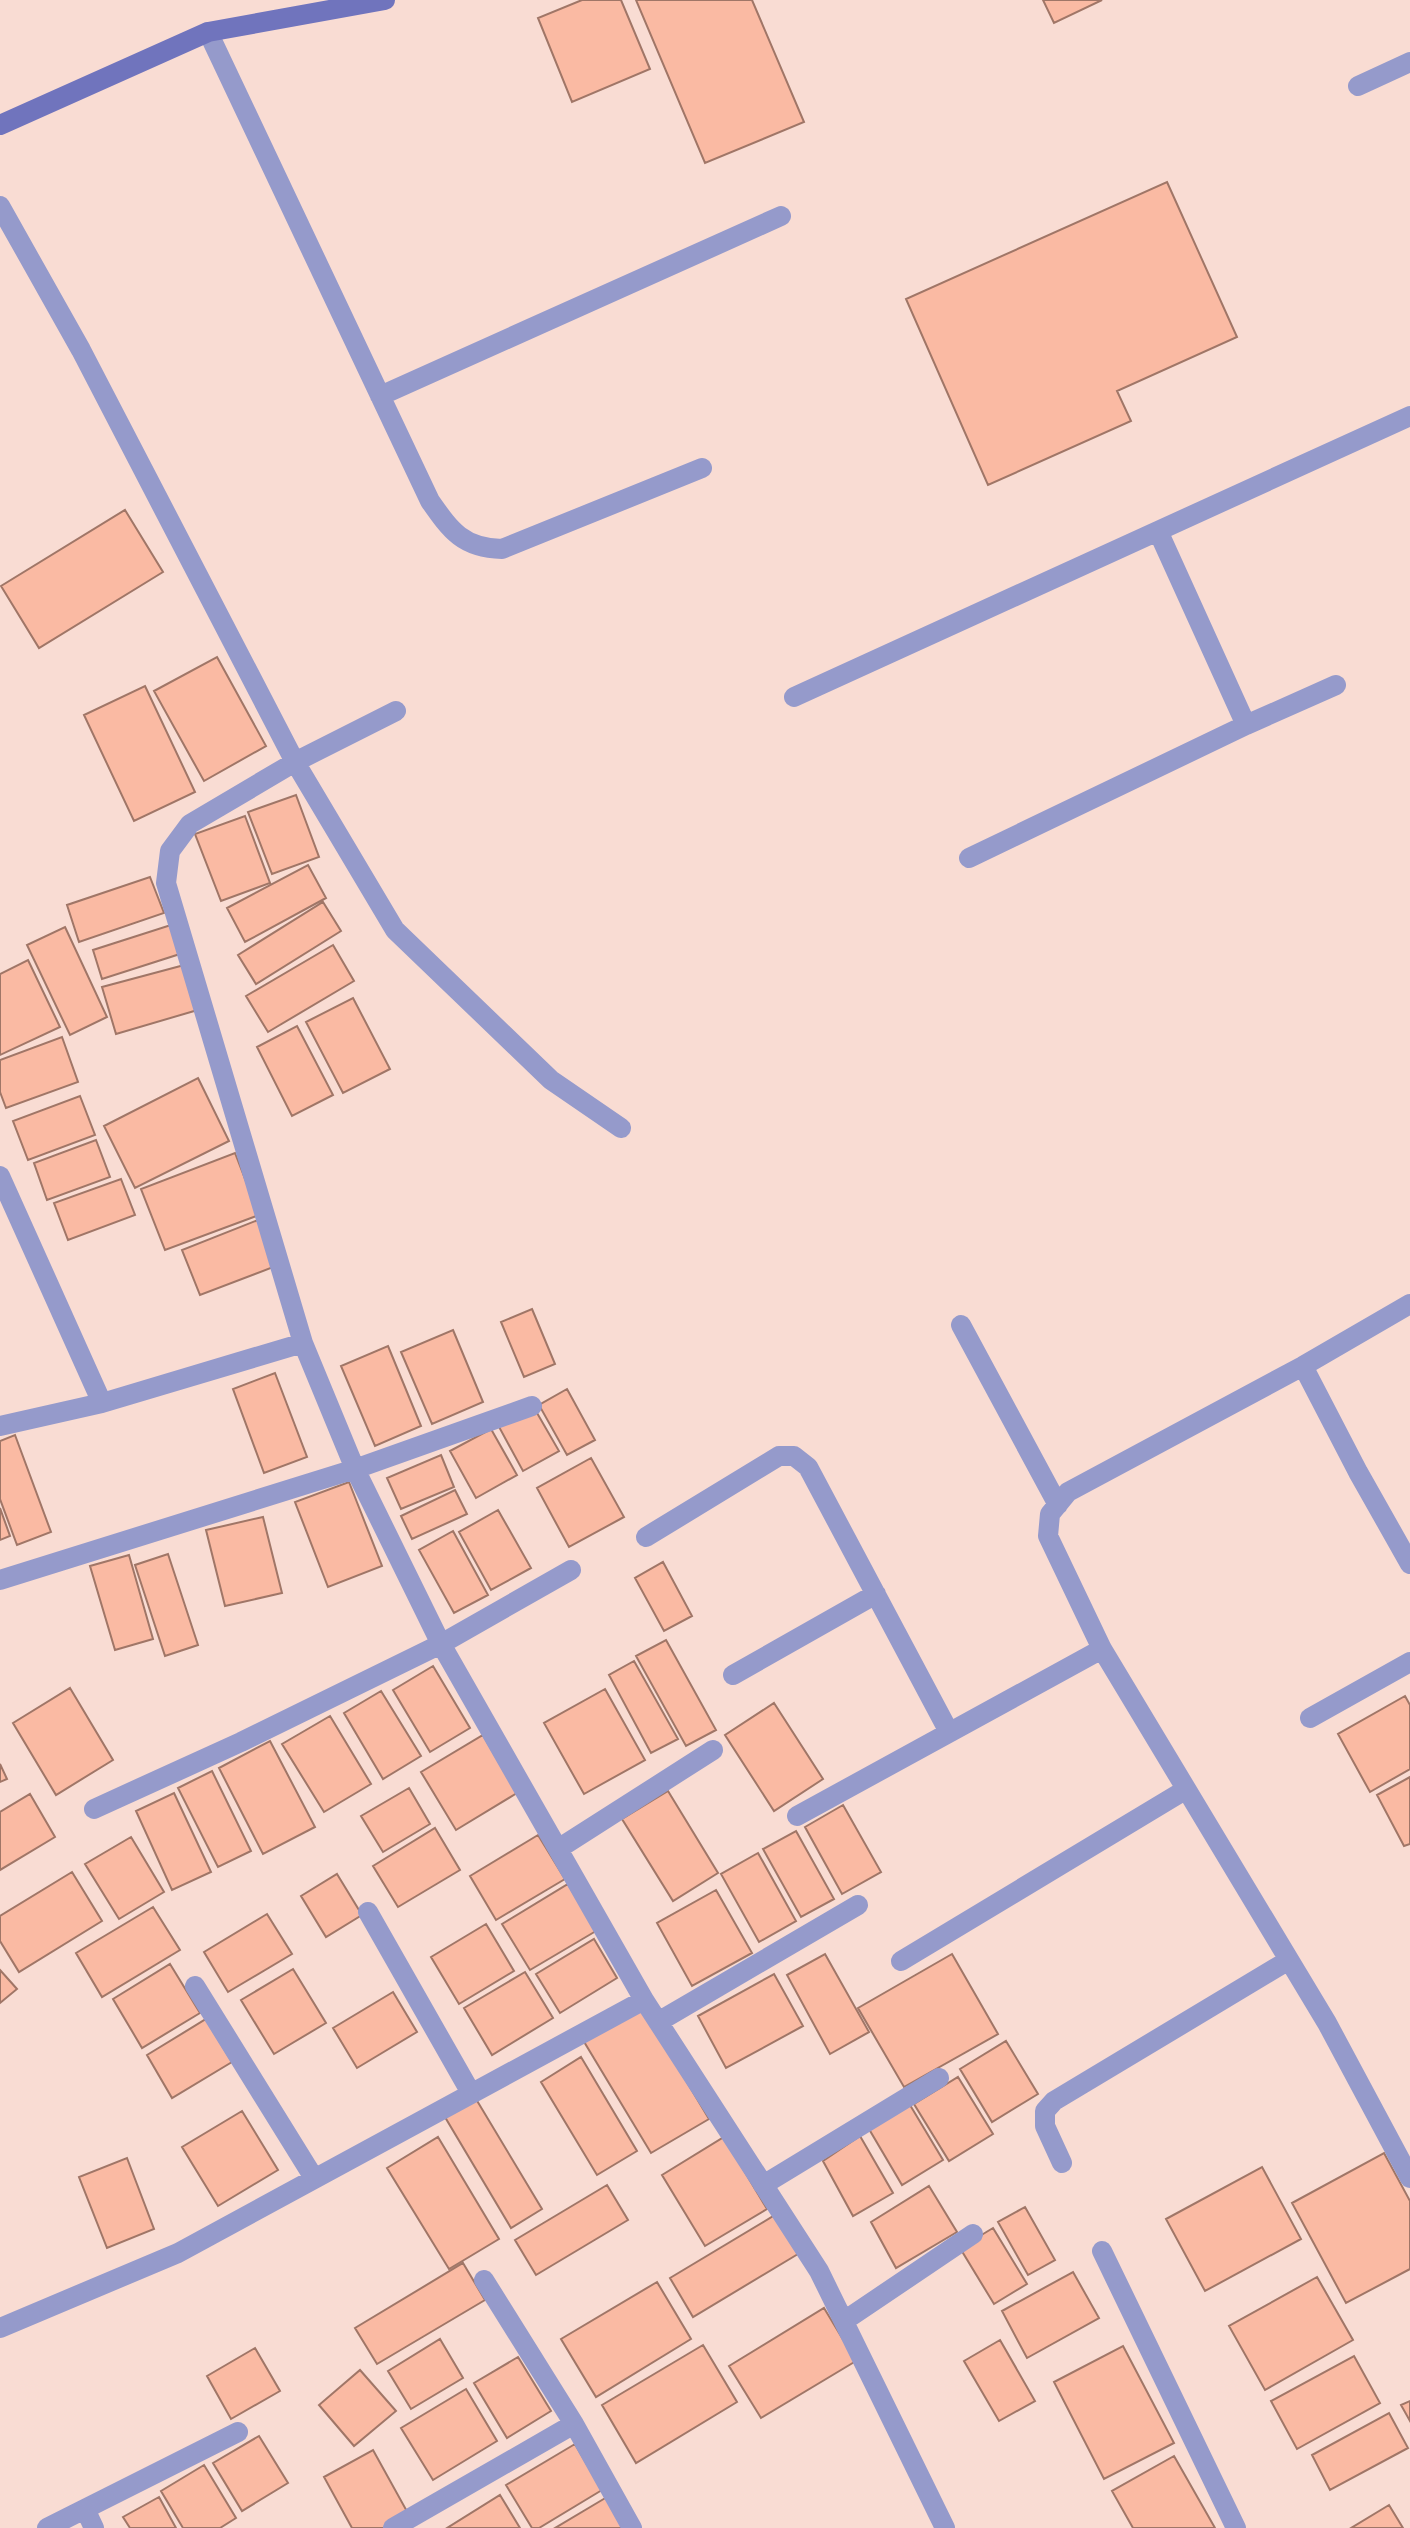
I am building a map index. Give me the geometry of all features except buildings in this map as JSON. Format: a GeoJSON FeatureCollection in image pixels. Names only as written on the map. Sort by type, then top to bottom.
{"type":"FeatureCollection","features":[{"type":"Feature","properties":{"kind":"street"},"geometry":{"type":"LineString","coordinates":[[0,125],[208,32],[385,0]]}},
{"type":"Feature","properties":{"kind":"street"},"geometry":{"type":"LineString","coordinates":[[208,32],[430,501],[452,531],[481,549],[502,549],[702,468]]}},
{"type":"Feature","properties":{"kind":"street"},"geometry":{"type":"LineString","coordinates":[[1358,86],[1410,62]]}},
{"type":"Feature","properties":{"kind":"street"},"geometry":{"type":"LineString","coordinates":[[0,206],[81,350],[295,762],[395,930],[551,1080],[621,1128]]}},
{"type":"Feature","properties":{"kind":"street"},"geometry":{"type":"LineString","coordinates":[[380,396],[781,216]]}},
{"type":"Feature","properties":{"kind":"street"},"geometry":{"type":"LineString","coordinates":[[794,697],[1410,416]]}},
{"type":"Feature","properties":{"kind":"street"},"geometry":{"type":"LineString","coordinates":[[1158,531],[1246,725]]}},
{"type":"Feature","properties":{"kind":"street"},"geometry":{"type":"LineString","coordinates":[[969,858],[1336,685]]}},
{"type":"Feature","properties":{"kind":"street"},"geometry":{"type":"LineString","coordinates":[[396,711],[295,762],[190,824],[170,851],[166,883],[303,1343],[355,1469],[441,1644],[644,2000],[819,2271],[945,2528]]}},
{"type":"Feature","properties":{"kind":"street"},"geometry":{"type":"LineString","coordinates":[[0,1176],[102,1403]]}},
{"type":"Feature","properties":{"kind":"street"},"geometry":{"type":"LineString","coordinates":[[1410,1304],[1303,1366],[1068,1492],[1050,1514],[1048,1536],[1102,1649],[1327,2023],[1410,2178]]}},
{"type":"Feature","properties":{"kind":"street"},"geometry":{"type":"LineString","coordinates":[[961,1325],[1058,1505]]}},
{"type":"Feature","properties":{"kind":"street"},"geometry":{"type":"LineString","coordinates":[[0,1426],[102,1403],[303,1343]]}},
{"type":"Feature","properties":{"kind":"street"},"geometry":{"type":"LineString","coordinates":[[1303,1366],[1410,1564]]}},
{"type":"Feature","properties":{"kind":"street"},"geometry":{"type":"LineString","coordinates":[[0,1580],[355,1469],[532,1406]]}},
{"type":"Feature","properties":{"kind":"street"},"geometry":{"type":"LineString","coordinates":[[646,1537],[779,1456],[794,1456],[808,1467],[949,1732]]}},
{"type":"Feature","properties":{"kind":"street"},"geometry":{"type":"LineString","coordinates":[[94,1809],[241,1742],[441,1644],[571,1570]]}},
{"type":"Feature","properties":{"kind":"street"},"geometry":{"type":"LineString","coordinates":[[733,1675],[876,1594]]}},
{"type":"Feature","properties":{"kind":"street"},"geometry":{"type":"LineString","coordinates":[[797,1816],[1102,1649]]}},
{"type":"Feature","properties":{"kind":"street"},"geometry":{"type":"LineString","coordinates":[[1310,1718],[1410,1662]]}},
{"type":"Feature","properties":{"kind":"street"},"geometry":{"type":"LineString","coordinates":[[558,1849],[713,1750]]}},
{"type":"Feature","properties":{"kind":"street"},"geometry":{"type":"LineString","coordinates":[[901,1961],[1185,1790]]}},
{"type":"Feature","properties":{"kind":"street"},"geometry":{"type":"LineString","coordinates":[[658,2022],[858,1905]]}},
{"type":"Feature","properties":{"kind":"street"},"geometry":{"type":"LineString","coordinates":[[368,1912],[471,2093]]}},
{"type":"Feature","properties":{"kind":"street"},"geometry":{"type":"LineString","coordinates":[[1062,2163],[1045,2126],[1045,2111],[1054,2101],[1289,1960]]}},
{"type":"Feature","properties":{"kind":"street"},"geometry":{"type":"LineString","coordinates":[[195,1986],[314,2178]]}},
{"type":"Feature","properties":{"kind":"street"},"geometry":{"type":"LineString","coordinates":[[0,2328],[178,2253],[644,2000]]}},
{"type":"Feature","properties":{"kind":"street"},"geometry":{"type":"LineString","coordinates":[[763,2185],[939,2078]]}},
{"type":"Feature","properties":{"kind":"street"},"geometry":{"type":"LineString","coordinates":[[844,2321],[973,2234]]}},
{"type":"Feature","properties":{"kind":"street"},"geometry":{"type":"LineString","coordinates":[[1102,2251],[1236,2528]]}},
{"type":"Feature","properties":{"kind":"street"},"geometry":{"type":"LineString","coordinates":[[484,2280],[574,2424],[632,2528]]}},
{"type":"Feature","properties":{"kind":"street"},"geometry":{"type":"LineString","coordinates":[[393,2528],[574,2424]]}},
{"type":"Feature","properties":{"kind":"street"},"geometry":{"type":"LineString","coordinates":[[47,2528],[238,2432]]}},
{"type":"Feature","properties":{"kind":"street"},"geometry":{"type":"LineString","coordinates":[[85,2509],[94,2528]]}}]}
